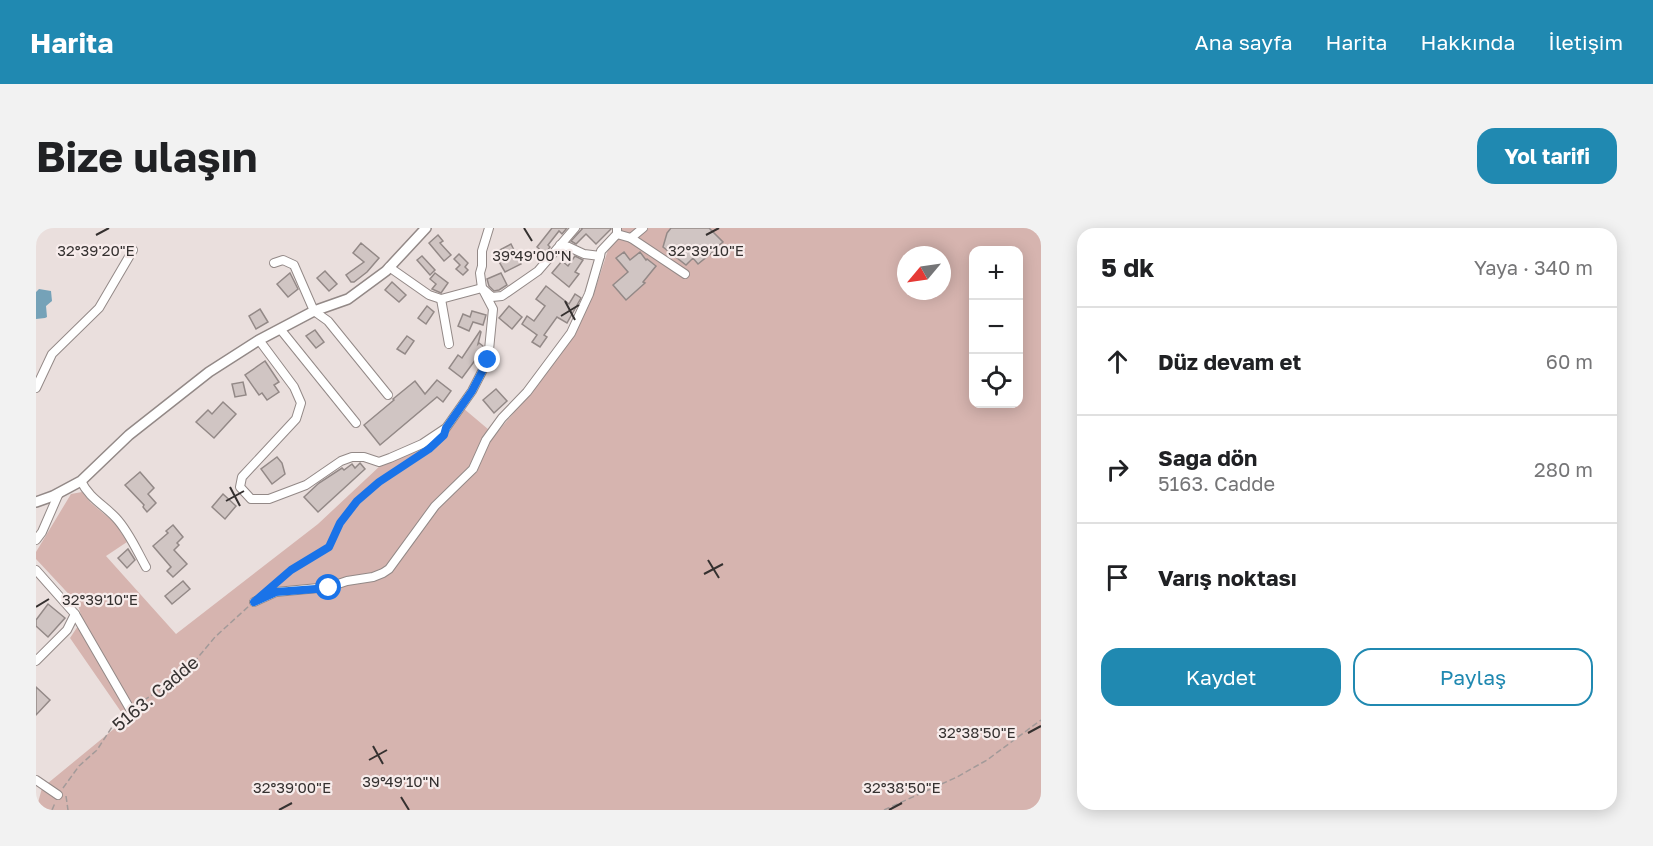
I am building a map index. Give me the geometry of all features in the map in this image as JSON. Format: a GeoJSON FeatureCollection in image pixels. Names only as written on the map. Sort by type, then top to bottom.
{"type":"FeatureCollection","features":[{"type":"Feature","properties":{"kind":"street"},"geometry":{"type":"LineString","coordinates":[[36,502],[81,481],[129,435],[209,372],[259,340],[314,311],[348,299],[389,267],[426,228]]}},
{"type":"Feature","properties":{"kind":"street"},"geometry":{"type":"LineString","coordinates":[[259,340],[294,387],[301,403],[296,418],[242,477],[240,487],[251,499],[269,499],[306,484],[341,461],[352,457],[364,457],[379,462],[422,444],[446,428],[472,391],[488,360],[493,309],[482,288],[480,273],[482,251],[489,228]]}},
{"type":"Feature","properties":{"kind":"street"},"geometry":{"type":"LineString","coordinates":[[482,288],[492,297],[502,296],[538,271],[575,228]]}},
{"type":"Feature","properties":{"kind":"street"},"geometry":{"type":"LineString","coordinates":[[631,238],[643,228]]}},
{"type":"Feature","properties":{"kind":"street"},"geometry":{"type":"LineString","coordinates":[[254,602],[276,592],[329,588],[347,581],[373,577],[388,569],[435,506],[473,469],[486,441],[527,392],[571,333],[590,294],[601,251],[617,231],[684,274]]}},
{"type":"Feature","properties":{"kind":"street"},"geometry":{"type":"LineString","coordinates":[[560,245],[584,254],[600,256]]}},
{"type":"Feature","properties":{"kind":"street"},"geometry":{"type":"LineString","coordinates":[[36,388],[52,354],[99,308],[133,250]]}},
{"type":"Feature","properties":{"kind":"street"},"geometry":{"type":"LineString","coordinates":[[274,263],[283,260],[294,264],[314,311],[328,321],[388,395]]}},
{"type":"Feature","properties":{"kind":"street"},"geometry":{"type":"LineString","coordinates":[[389,267],[429,295],[441,299],[482,288]]}},
{"type":"Feature","properties":{"kind":"street"},"geometry":{"type":"LineString","coordinates":[[441,299],[450,344]]}},
{"type":"Feature","properties":{"kind":"street"},"geometry":{"type":"LineString","coordinates":[[280,330],[356,423]]}},
{"type":"Feature","properties":{"kind":"street"},"geometry":{"type":"LineString","coordinates":[[81,481],[85,491],[116,518],[146,567]]}},
{"type":"Feature","properties":{"kind":"street"},"geometry":{"type":"LineString","coordinates":[[36,540],[42,532],[59,493]]}},
{"type":"Feature","properties":{"kind":"street"},"geometry":{"type":"LineString","coordinates":[[36,570],[75,614],[130,709]]}},
{"type":"Feature","properties":{"kind":"street"},"geometry":{"type":"LineString","coordinates":[[36,660],[67,630],[75,614]]}},
{"type":"Feature","properties":{"kind":"street"},"geometry":{"type":"LineString","coordinates":[[36,780],[58,795]]}},
{"type":"Feature","properties":{"kind":"path"},"geometry":{"type":"LineString","coordinates":[[270,587],[291,570],[329,547],[340,523],[357,501],[379,482],[429,449]]}},
{"type":"Feature","properties":{"kind":"path","name":"5163. Cadde"},"geometry":{"type":"LineString","coordinates":[[52,810],[65,784],[97,750],[116,721],[130,709],[170,684],[195,661],[215,637],[254,602]]}},
{"type":"Feature","properties":{"kind":"path"},"geometry":{"type":"LineString","coordinates":[[884,810],[957,777],[987,760],[1041,720]]}},
{"type":"Feature","properties":{"kind":"path"},"geometry":{"type":"LineString","coordinates":[[65,784],[68,810]]}},
{"type":"Feature","properties":{"kind":"shaded area"},"geometry":{"type":"Polygon","coordinates":[[[618,228],[1041,228],[1041,810],[36,810],[42,788],[126,719],[70,638],[82,620],[78,604],[36,559],[36,552],[71,494],[82,492],[91,503],[115,523],[127,542],[106,556],[176,634],[318,524],[381,465],[430,443],[463,408],[495,435],[568,343],[593,296],[608,250],[615,241],[618,228]]]}},
{"type":"Feature","properties":{"kind":"water"},"geometry":{"type":"Polygon","coordinates":[[[39,289],[51,291],[52,301],[46,306],[47,317],[36,319],[36,292],[39,289]]]}},
{"type":"Feature","properties":{"kind":"building"},"geometry":{"type":"Polygon","coordinates":[[[552,228],[567,228],[562,234],[559,231],[548,245],[550,247],[545,254],[537,247],[552,228]]]}},
{"type":"Feature","properties":{"kind":"building"},"geometry":{"type":"Polygon","coordinates":[[[581,228],[611,229],[596,244],[586,234],[576,244],[571,241],[581,228]]]}},
{"type":"Feature","properties":{"kind":"building"},"geometry":{"type":"Polygon","coordinates":[[[671,228],[709,228],[723,242],[698,264],[693,258],[686,265],[663,247],[671,228]]]}},
{"type":"Feature","properties":{"kind":"building"},"geometry":{"type":"Polygon","coordinates":[[[438,235],[443,241],[440,243],[451,255],[444,261],[429,243],[438,235]]]}},
{"type":"Feature","properties":{"kind":"building"},"geometry":{"type":"Polygon","coordinates":[[[361,243],[379,258],[367,272],[351,282],[346,275],[364,262],[353,253],[361,243]]]}},
{"type":"Feature","properties":{"kind":"building"},"geometry":{"type":"Polygon","coordinates":[[[511,244],[521,264],[505,272],[494,253],[511,244]]]}},
{"type":"Feature","properties":{"kind":"building"},"geometry":{"type":"Polygon","coordinates":[[[624,252],[630,260],[640,252],[646,260],[656,266],[643,282],[645,283],[626,300],[613,285],[628,272],[616,258],[624,252]]]}},
{"type":"Feature","properties":{"kind":"building"},"geometry":{"type":"Polygon","coordinates":[[[459,254],[468,263],[465,267],[468,270],[463,275],[456,269],[460,265],[454,259],[459,254]]]}},
{"type":"Feature","properties":{"kind":"building"},"geometry":{"type":"Polygon","coordinates":[[[422,256],[435,270],[430,275],[417,260],[422,256]]]}},
{"type":"Feature","properties":{"kind":"building"},"geometry":{"type":"Polygon","coordinates":[[[575,256],[583,260],[575,272],[579,274],[569,287],[552,273],[562,261],[568,266],[575,256]]]}},
{"type":"Feature","properties":{"kind":"building"},"geometry":{"type":"Polygon","coordinates":[[[325,271],[337,284],[329,291],[317,278],[325,271]]]}},
{"type":"Feature","properties":{"kind":"building"},"geometry":{"type":"Polygon","coordinates":[[[290,273],[298,289],[288,297],[277,284],[290,273]]]}},
{"type":"Feature","properties":{"kind":"building"},"geometry":{"type":"Polygon","coordinates":[[[435,273],[448,283],[441,293],[432,289],[436,284],[430,279],[435,273]]]}},
{"type":"Feature","properties":{"kind":"building"},"geometry":{"type":"Polygon","coordinates":[[[501,273],[507,285],[494,291],[487,279],[501,273]]]}},
{"type":"Feature","properties":{"kind":"building"},"geometry":{"type":"Polygon","coordinates":[[[392,282],[406,295],[399,302],[385,290],[392,282]]]}},
{"type":"Feature","properties":{"kind":"building"},"geometry":{"type":"Polygon","coordinates":[[[546,286],[569,304],[575,294],[581,298],[567,323],[557,317],[544,335],[547,337],[540,347],[532,342],[537,335],[522,324],[527,316],[534,321],[545,306],[536,299],[546,286]]]}},
{"type":"Feature","properties":{"kind":"building"},"geometry":{"type":"Polygon","coordinates":[[[427,306],[434,312],[426,324],[418,318],[427,306]]]}},
{"type":"Feature","properties":{"kind":"building"},"geometry":{"type":"Polygon","coordinates":[[[509,306],[522,317],[512,329],[499,318],[509,306]]]}},
{"type":"Feature","properties":{"kind":"building"},"geometry":{"type":"Polygon","coordinates":[[[260,309],[268,322],[256,329],[249,316],[260,309]]]}},
{"type":"Feature","properties":{"kind":"building"},"geometry":{"type":"Polygon","coordinates":[[[472,311],[486,315],[483,325],[473,322],[469,331],[458,326],[463,314],[470,317],[472,311]]]}},
{"type":"Feature","properties":{"kind":"building"},"geometry":{"type":"Polygon","coordinates":[[[315,330],[324,342],[316,348],[306,336],[315,330]]]}},
{"type":"Feature","properties":{"kind":"building"},"geometry":{"type":"Polygon","coordinates":[[[480,331],[478,344],[483,346],[483,353],[462,378],[449,368],[458,355],[462,358],[480,331]]]}},
{"type":"Feature","properties":{"kind":"building"},"geometry":{"type":"Polygon","coordinates":[[[407,336],[414,341],[405,354],[397,349],[407,336]]]}},
{"type":"Feature","properties":{"kind":"building"},"geometry":{"type":"Polygon","coordinates":[[[265,361],[279,382],[274,385],[279,392],[267,400],[262,393],[259,395],[245,375],[265,361]]]}},
{"type":"Feature","properties":{"kind":"building"},"geometry":{"type":"Polygon","coordinates":[[[437,380],[451,391],[443,402],[437,397],[380,445],[364,425],[415,381],[425,394],[437,380]]]}},
{"type":"Feature","properties":{"kind":"building"},"geometry":{"type":"Polygon","coordinates":[[[243,382],[246,395],[235,397],[232,384],[243,382]]]}},
{"type":"Feature","properties":{"kind":"building"},"geometry":{"type":"Polygon","coordinates":[[[496,389],[507,401],[494,413],[483,400],[496,389]]]}},
{"type":"Feature","properties":{"kind":"building"},"geometry":{"type":"Polygon","coordinates":[[[223,402],[236,414],[214,438],[196,422],[208,410],[212,414],[223,402]]]}},
{"type":"Feature","properties":{"kind":"building"},"geometry":{"type":"Polygon","coordinates":[[[277,457],[282,463],[285,474],[272,484],[261,469],[277,457]]]}},
{"type":"Feature","properties":{"kind":"building"},"geometry":{"type":"Polygon","coordinates":[[[360,463],[365,469],[318,512],[304,497],[319,483],[342,468],[344,470],[352,464],[355,468],[360,463]]]}},
{"type":"Feature","properties":{"kind":"building"},"geometry":{"type":"Polygon","coordinates":[[[140,472],[154,488],[148,494],[156,503],[147,512],[144,505],[125,485],[140,472]]]}},
{"type":"Feature","properties":{"kind":"building"},"geometry":{"type":"Polygon","coordinates":[[[223,494],[236,506],[225,519],[212,507],[223,494]]]}},
{"type":"Feature","properties":{"kind":"building"},"geometry":{"type":"Polygon","coordinates":[[[173,525],[183,537],[174,550],[187,564],[173,577],[167,571],[171,567],[153,546],[168,533],[166,531],[173,525]]]}},
{"type":"Feature","properties":{"kind":"building"},"geometry":{"type":"Polygon","coordinates":[[[128,549],[135,560],[127,568],[118,558],[128,549]]]}},
{"type":"Feature","properties":{"kind":"building"},"geometry":{"type":"Polygon","coordinates":[[[183,581],[190,589],[172,604],[165,596],[183,581]]]}},
{"type":"Feature","properties":{"kind":"building"},"geometry":{"type":"Polygon","coordinates":[[[48,604],[65,618],[48,637],[36,626],[36,620],[48,604]]]}},
{"type":"Feature","properties":{"kind":"building"},"geometry":{"type":"Polygon","coordinates":[[[36,687],[50,700],[36,715],[36,687]]]}},
{"type":"Feature","properties":{"kind":"route"},"geometry":{"type":"LineString","coordinates":[[329,588],[276,592],[254,602],[291,570],[329,547],[340,523],[357,501],[379,482],[429,449],[444,435],[446,428],[472,391],[488,360]]}}]}
